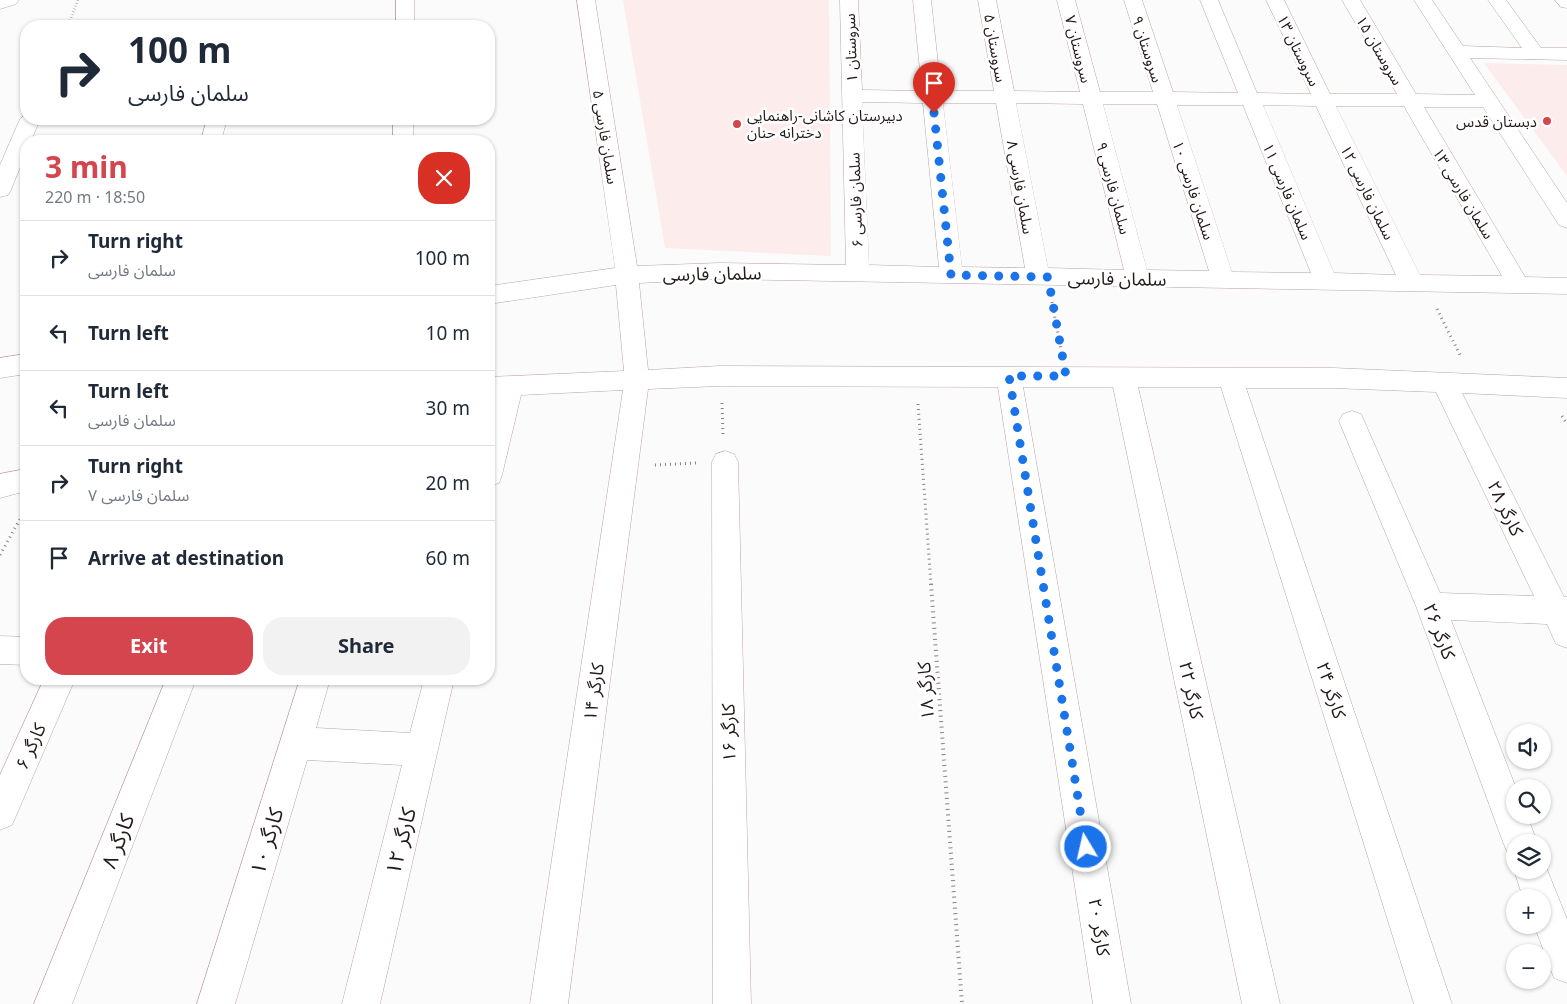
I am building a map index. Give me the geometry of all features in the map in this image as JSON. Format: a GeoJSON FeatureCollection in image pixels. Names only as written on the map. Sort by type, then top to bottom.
{"type":"FeatureCollection","features":[{"type":"Feature","properties":{"kind":"street"},"geometry":{"type":"LineString","coordinates":[[0,4],[10,0]]}},
{"type":"Feature","properties":{"kind":"street"},"geometry":{"type":"LineString","coordinates":[[404,20],[405,0]]}},
{"type":"Feature","properties":{"kind":"street","name":"سلمان فارسی ۵"},"geometry":{"type":"LineString","coordinates":[[586,0],[627,275],[637,380]]}},
{"type":"Feature","properties":{"kind":"street","name":"سروستان ۱"},"geometry":{"type":"LineString","coordinates":[[849,0],[852,96]]}},
{"type":"Feature","properties":{"kind":"street"},"geometry":{"type":"LineString","coordinates":[[922,0],[951,275]]}},
{"type":"Feature","properties":{"kind":"street","name":"سروستان ۵"},"geometry":{"type":"LineString","coordinates":[[987,0],[1005,96]]}},
{"type":"Feature","properties":{"kind":"street","name":"سروستان ۷"},"geometry":{"type":"LineString","coordinates":[[1066,0],[1091,97]]}},
{"type":"Feature","properties":{"kind":"street","name":"سروستان ۹"},"geometry":{"type":"LineString","coordinates":[[1132,0],[1164,99]]}},
{"type":"Feature","properties":{"kind":"street","name":"سلمان فارسی ۱۱"},"geometry":{"type":"LineString","coordinates":[[1208,0],[1326,282]]}},
{"type":"Feature","properties":{"kind":"street","name":"سروستان ۱۳"},"geometry":{"type":"LineString","coordinates":[[1275,0],[1324,100]]}},
{"type":"Feature","properties":{"kind":"street","name":"سروستان ۱۵"},"geometry":{"type":"LineString","coordinates":[[1351,0],[1409,100]]}},
{"type":"Feature","properties":{"kind":"street"},"geometry":{"type":"LineString","coordinates":[[1423,0],[1567,220]]}},
{"type":"Feature","properties":{"kind":"street"},"geometry":{"type":"LineString","coordinates":[[1497,0],[1535,53]]}},
{"type":"Feature","properties":{"kind":"street"},"geometry":{"type":"LineString","coordinates":[[1564,0],[1567,3]]}},
{"type":"Feature","properties":{"kind":"street"},"geometry":{"type":"LineString","coordinates":[[1457,52],[1567,54]]}},
{"type":"Feature","properties":{"kind":"street"},"geometry":{"type":"LineString","coordinates":[[852,96],[932,95],[1164,99],[1489,101]]}},
{"type":"Feature","properties":{"kind":"street","name":"سلمان فارسی ۶"},"geometry":{"type":"LineString","coordinates":[[852,96],[858,274]]}},
{"type":"Feature","properties":{"kind":"street","name":"سلمان فارسی ۸"},"geometry":{"type":"LineString","coordinates":[[1005,96],[1043,277]]}},
{"type":"Feature","properties":{"kind":"street","name":"سلمان فارسی ۹"},"geometry":{"type":"LineString","coordinates":[[1091,97],[1138,278]]}},
{"type":"Feature","properties":{"kind":"street","name":"سلمان فارسی ۱۰"},"geometry":{"type":"LineString","coordinates":[[1164,99],[1223,280]]}},
{"type":"Feature","properties":{"kind":"street","name":"سلمان فارسی ۱۲"},"geometry":{"type":"LineString","coordinates":[[1324,100],[1418,284]]}},
{"type":"Feature","properties":{"kind":"street","name":"سلمان فارسی ۱۳"},"geometry":{"type":"LineString","coordinates":[[1409,100],[1519,286]]}},
{"type":"Feature","properties":{"kind":"street"},"geometry":{"type":"LineString","coordinates":[[0,190],[20,143]]}},
{"type":"Feature","properties":{"kind":"street","name":"سلمان فارسی"},"geometry":{"type":"LineString","coordinates":[[495,294],[627,275],[720,271],[1567,286]]}},
{"type":"Feature","properties":{"kind":"street"},"geometry":{"type":"LineString","coordinates":[[0,368],[20,365]]}},
{"type":"Feature","properties":{"kind":"street"},"geometry":{"type":"LineString","coordinates":[[495,426],[500,386],[720,376],[1230,377],[1444,382],[1567,388]]}},
{"type":"Feature","properties":{"kind":"street","name":"کارگر ۲۰"},"geometry":{"type":"LineString","coordinates":[[1009,376],[1112,1004]]}},
{"type":"Feature","properties":{"kind":"street","name":"کارگر ۲۲"},"geometry":{"type":"LineString","coordinates":[[1124,376],[1261,1004]]}},
{"type":"Feature","properties":{"kind":"street","name":"کارگر ۲۴"},"geometry":{"type":"LineString","coordinates":[[1230,377],[1433,1004]]}},
{"type":"Feature","properties":{"kind":"street","name":"کارگر ۱۴"},"geometry":{"type":"LineString","coordinates":[[549,1004],[637,380]]}},
{"type":"Feature","properties":{"kind":"street","name":"کارگر ۲۸"},"geometry":{"type":"LineString","coordinates":[[1444,382],[1563,618]]}},
{"type":"Feature","properties":{"kind":"street","name":"کارگر ۲۶"},"geometry":{"type":"LineString","coordinates":[[1352,421],[1431,606],[1517,834]]}},
{"type":"Feature","properties":{"kind":"street","name":"کارگر ۱۶"},"geometry":{"type":"LineString","coordinates":[[724,462],[732,1004]]}},
{"type":"Feature","properties":{"kind":"street"},"geometry":{"type":"LineString","coordinates":[[0,486],[20,481]]}},
{"type":"Feature","properties":{"kind":"street"},"geometry":{"type":"LineString","coordinates":[[1431,606],[1563,618]]}},
{"type":"Feature","properties":{"kind":"street"},"geometry":{"type":"LineString","coordinates":[[0,650],[20,651]]}},
{"type":"Feature","properties":{"kind":"street","name":"کارگر ۶"},"geometry":{"type":"LineString","coordinates":[[0,813],[57,685]]}},
{"type":"Feature","properties":{"kind":"street","name":"کارگر ۸"},"geometry":{"type":"LineString","coordinates":[[53,1004],[179,685]]}},
{"type":"Feature","properties":{"kind":"street","name":"کارگر ۱۰"},"geometry":{"type":"LineString","coordinates":[[216,1004],[313,685]]}},
{"type":"Feature","properties":{"kind":"street","name":"کارگر ۱۲"},"geometry":{"type":"LineString","coordinates":[[361,1004],[438,685]]}},
{"type":"Feature","properties":{"kind":"street"},"geometry":{"type":"LineString","coordinates":[[296,743],[422,750]]}},
{"type":"Feature","properties":{"kind":"street"},"geometry":{"type":"LineString","coordinates":[[1551,923],[1567,965]]}},
{"type":"Feature","properties":{"kind":"path"},"geometry":{"type":"LineString","coordinates":[[70,20],[78,0]]}},
{"type":"Feature","properties":{"kind":"path"},"geometry":{"type":"LineString","coordinates":[[1043,277],[1066,376]]}},
{"type":"Feature","properties":{"kind":"path"},"geometry":{"type":"LineString","coordinates":[[1418,284],[1474,384]]}},
{"type":"Feature","properties":{"kind":"path"},"geometry":{"type":"LineString","coordinates":[[624,466],[724,462],[720,376]]}},
{"type":"Feature","properties":{"kind":"path","name":"کارگر ۱۸"},"geometry":{"type":"LineString","coordinates":[[916,376],[962,1004]]}},
{"type":"Feature","properties":{"kind":"path"},"geometry":{"type":"LineString","coordinates":[[0,555],[20,519]]}},
{"type":"Feature","properties":{"kind":"shaded area","name":"دبیرستان کاشانی-راهنمایی دخترانه حنان"},"geometry":{"type":"Polygon","coordinates":[[[623,0],[829,0],[831,256],[665,248],[623,0]]]}},
{"type":"Feature","properties":{"kind":"shaded area","name":"دبستان قدس"},"geometry":{"type":"Polygon","coordinates":[[[1484,63],[1567,65],[1567,176],[1484,63]]]}},
{"type":"Feature","properties":{"kind":"place","name":"دبستان قدس"},"geometry":{"type":"Point","coordinates":[1547,121]}},
{"type":"Feature","properties":{"kind":"place","name":"دبیرستان کاشانی-راهنمایی دخترانه حنان"},"geometry":{"type":"Point","coordinates":[737,124]}},
{"type":"Feature","properties":{"kind":"route"},"geometry":{"type":"LineString","coordinates":[[934,113],[951,275],[1048,277],[1066,376],[1009,376],[1086,847]]}}]}
